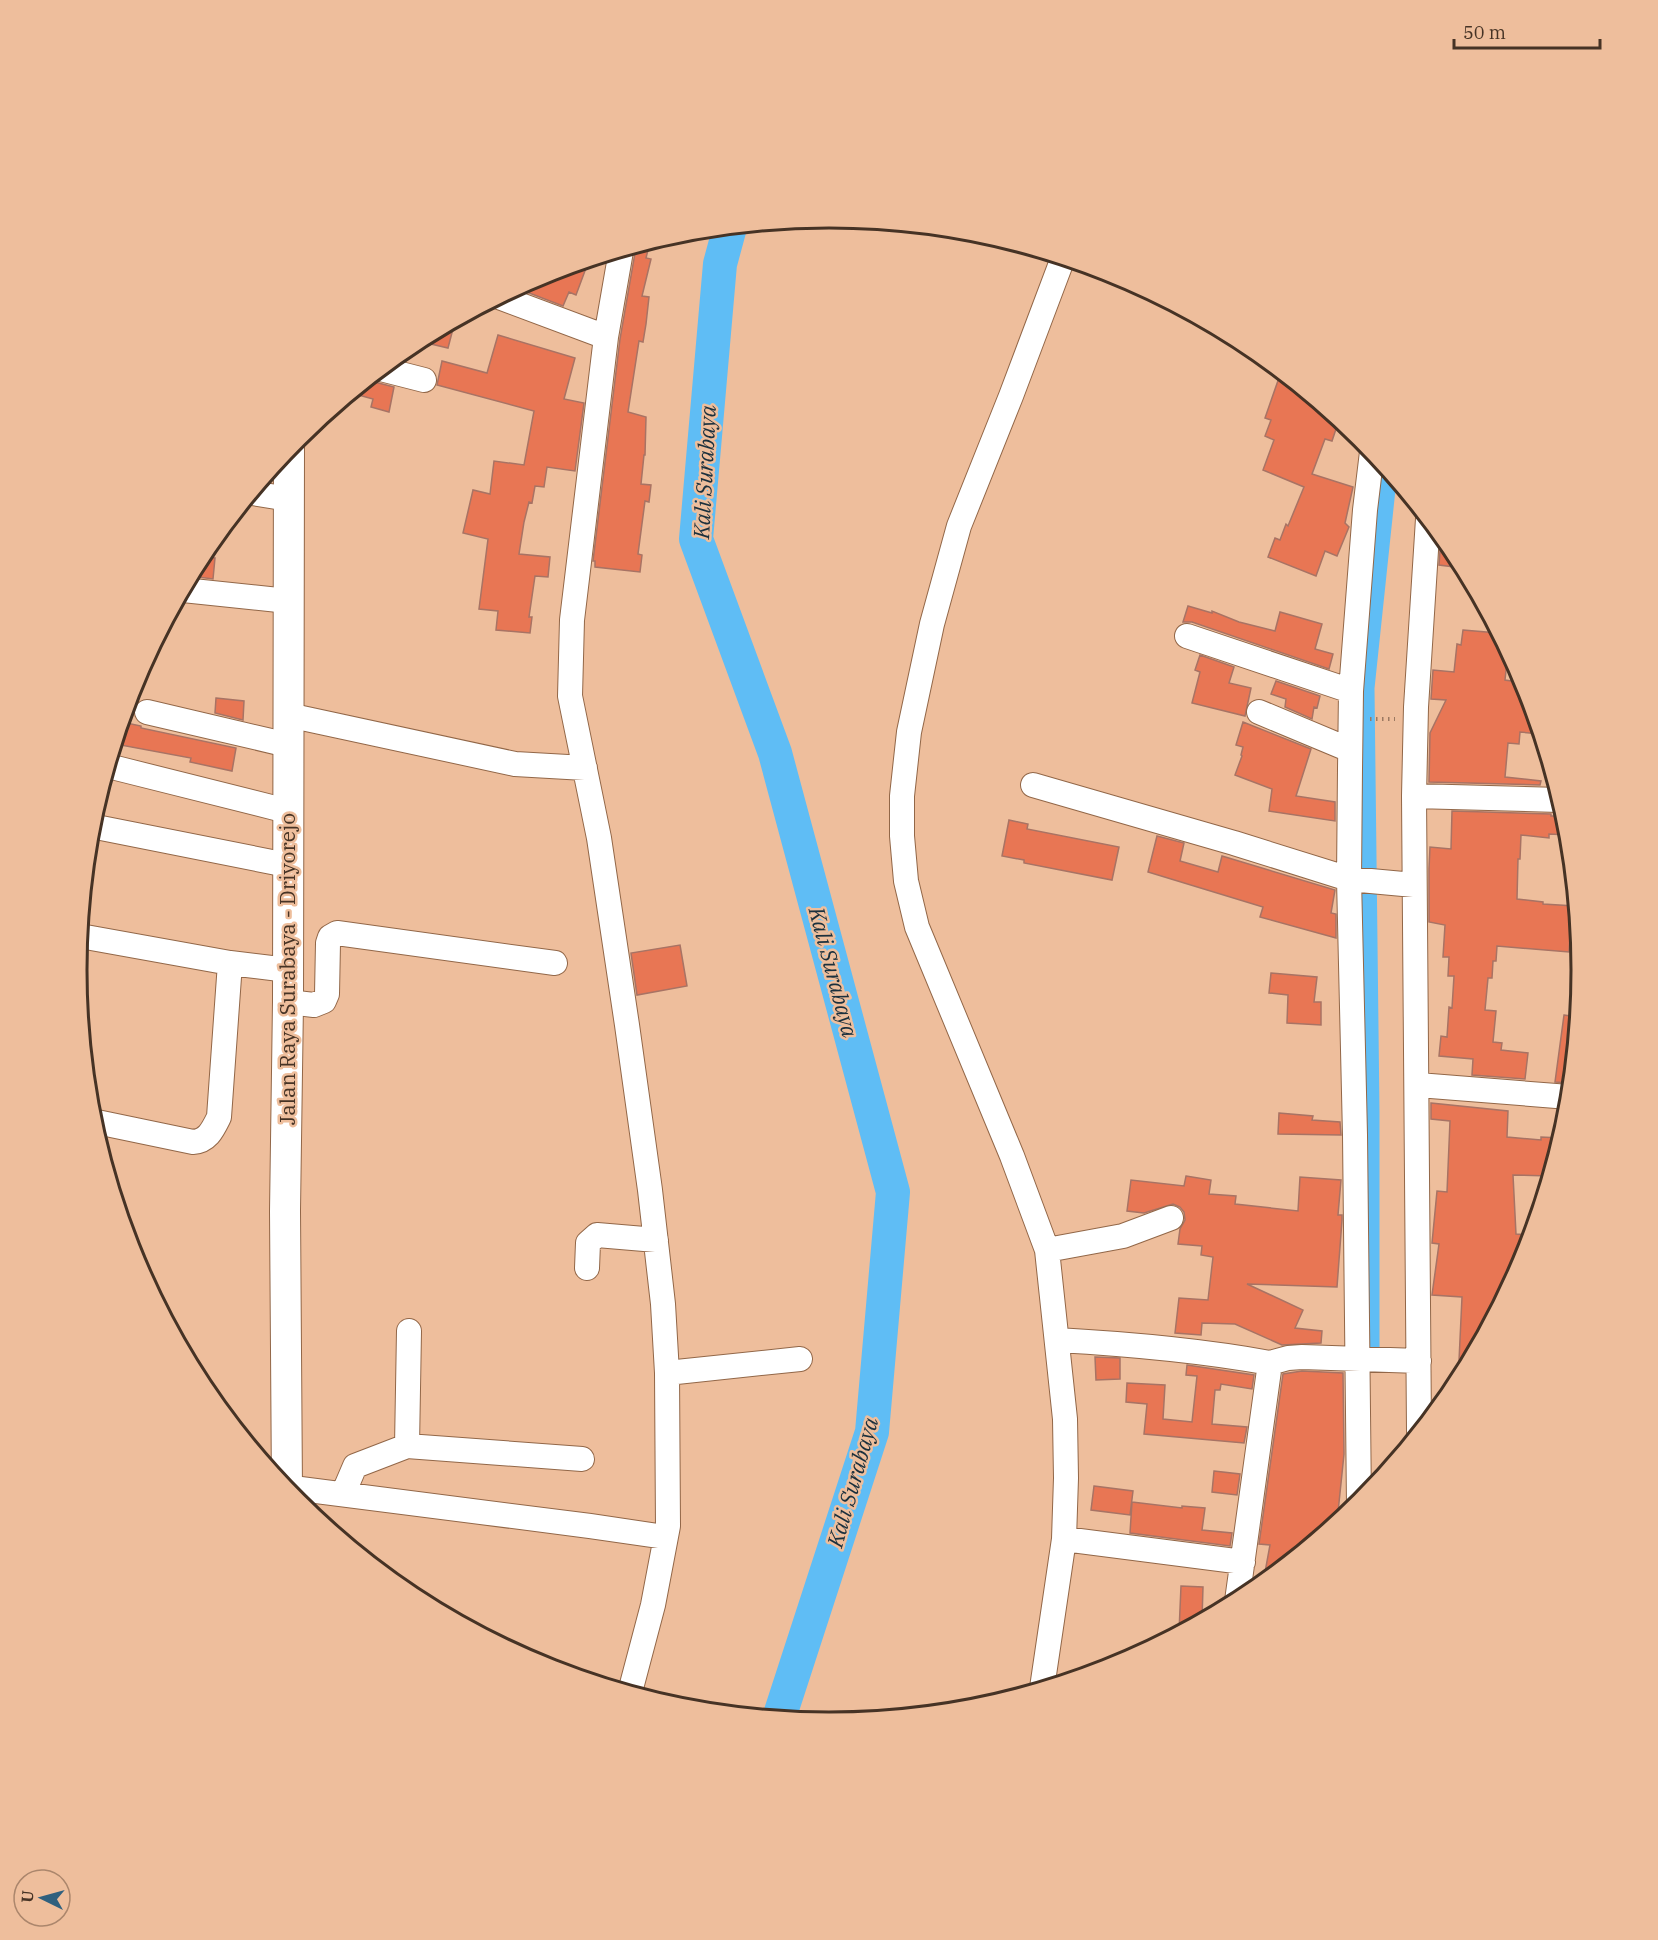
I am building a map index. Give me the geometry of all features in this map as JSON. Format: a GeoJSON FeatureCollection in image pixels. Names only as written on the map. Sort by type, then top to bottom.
{"type":"FeatureCollection","features":[{"type":"Feature","properties":{"kind":"main road","name":"Jalan Raya Surabaya - Driyorejo"},"geometry":{"type":"LineString","coordinates":[[286,1475],[289,461]]}},
{"type":"Feature","properties":{"kind":"street"},"geometry":{"type":"LineString","coordinates":[[620,258],[606,337],[572,620],[570,696],[599,838],[627,1025],[663,1304],[667,1373],[668,1526],[653,1605],[632,1685]]}},
{"type":"Feature","properties":{"kind":"street"},"geometry":{"type":"LineString","coordinates":[[1043,1680],[1065,1539],[1065,1419],[1047,1251],[1012,1156],[917,927],[906,881],[902,837],[902,796],[909,732],[925,656],[959,526],[1060,265]]}},
{"type":"Feature","properties":{"kind":"street"},"geometry":{"type":"LineString","coordinates":[[510,301],[606,337]]}},
{"type":"Feature","properties":{"kind":"street"},"geometry":{"type":"LineString","coordinates":[[391,371],[424,380]]}},
{"type":"Feature","properties":{"kind":"street"},"geometry":{"type":"LineString","coordinates":[[1359,1490],[1354,880],[1350,750],[1351,691],[1371,463]]}},
{"type":"Feature","properties":{"kind":"street"},"geometry":{"type":"LineString","coordinates":[[260,494],[289,499]]}},
{"type":"Feature","properties":{"kind":"street"},"geometry":{"type":"LineString","coordinates":[[1418,1422],[1412,1360],[1418,1085],[1408,884],[1427,531]]}},
{"type":"Feature","properties":{"kind":"street"},"geometry":{"type":"LineString","coordinates":[[191,591],[288,602]]}},
{"type":"Feature","properties":{"kind":"street"},"geometry":{"type":"LineString","coordinates":[[1187,636],[1351,691]]}},
{"type":"Feature","properties":{"kind":"street"},"geometry":{"type":"LineString","coordinates":[[147,711],[288,745]]}},
{"type":"Feature","properties":{"kind":"street"},"geometry":{"type":"LineString","coordinates":[[1259,712],[1350,750]]}},
{"type":"Feature","properties":{"kind":"street"},"geometry":{"type":"LineString","coordinates":[[288,716],[515,764],[585,768]]}},
{"type":"Feature","properties":{"kind":"street"},"geometry":{"type":"LineString","coordinates":[[115,768],[287,811]]}},
{"type":"Feature","properties":{"kind":"street"},"geometry":{"type":"LineString","coordinates":[[1033,785],[1354,880],[1408,884]]}},
{"type":"Feature","properties":{"kind":"street"},"geometry":{"type":"LineString","coordinates":[[1414,796],[1551,800]]}},
{"type":"Feature","properties":{"kind":"street"},"geometry":{"type":"LineString","coordinates":[[101,828],[287,865]]}},
{"type":"Feature","properties":{"kind":"street"},"geometry":{"type":"LineString","coordinates":[[288,1002],[314,1005],[324,1001],[327,994],[327,943],[330,937],[338,933],[555,963]]}},
{"type":"Feature","properties":{"kind":"street"},"geometry":{"type":"LineString","coordinates":[[88,937],[230,963],[288,970]]}},
{"type":"Feature","properties":{"kind":"street"},"geometry":{"type":"LineString","coordinates":[[103,1123],[193,1142],[201,1141],[210,1134],[219,1117],[230,963]]}},
{"type":"Feature","properties":{"kind":"street"},"geometry":{"type":"LineString","coordinates":[[1418,1085],[1560,1097]]}},
{"type":"Feature","properties":{"kind":"street"},"geometry":{"type":"LineString","coordinates":[[1047,1251],[1123,1236],[1171,1218]]}},
{"type":"Feature","properties":{"kind":"street"},"geometry":{"type":"LineString","coordinates":[[586,1268],[589,1240],[597,1235],[656,1240]]}},
{"type":"Feature","properties":{"kind":"street"},"geometry":{"type":"LineString","coordinates":[[407,1446],[409,1331]]}},
{"type":"Feature","properties":{"kind":"street"},"geometry":{"type":"LineString","coordinates":[[1057,1340],[1143,1345],[1270,1363],[1302,1357],[1412,1360]]}},
{"type":"Feature","properties":{"kind":"street"},"geometry":{"type":"LineString","coordinates":[[667,1373],[800,1359]]}},
{"type":"Feature","properties":{"kind":"street"},"geometry":{"type":"LineString","coordinates":[[1240,1588],[1270,1363]]}},
{"type":"Feature","properties":{"kind":"street"},"geometry":{"type":"LineString","coordinates":[[344,1494],[355,1466],[407,1446],[582,1459]]}},
{"type":"Feature","properties":{"kind":"street"},"geometry":{"type":"LineString","coordinates":[[299,1489],[665,1537]]}},
{"type":"Feature","properties":{"kind":"street"},"geometry":{"type":"LineString","coordinates":[[1065,1539],[1243,1562]]}},
{"type":"Feature","properties":{"kind":"path"},"geometry":{"type":"LineString","coordinates":[[1361,718],[1400,719]]}},
{"type":"Feature","properties":{"kind":"building"},"geometry":{"type":"Polygon","coordinates":[[[648,250],[646,258],[651,259],[642,296],[649,297],[646,324],[643,342],[639,341],[628,412],[646,417],[645,455],[641,484],[651,485],[649,502],[645,501],[638,554],[642,555],[640,572],[595,567],[595,561],[593,561],[620,339],[635,254],[648,250]]]}},
{"type":"Feature","properties":{"kind":"building"},"geometry":{"type":"Polygon","coordinates":[[[586,269],[576,295],[569,292],[563,306],[527,292],[586,269]]]}},
{"type":"Feature","properties":{"kind":"building"},"geometry":{"type":"Polygon","coordinates":[[[453,330],[448,348],[431,344],[453,330]]]}},
{"type":"Feature","properties":{"kind":"building"},"geometry":{"type":"Polygon","coordinates":[[[498,335],[575,358],[564,399],[584,403],[575,471],[547,467],[544,487],[535,486],[532,503],[529,502],[524,522],[519,554],[550,557],[548,577],[535,576],[529,617],[532,617],[530,633],[496,630],[498,611],[479,609],[488,539],[463,533],[473,490],[490,494],[494,461],[524,465],[534,411],[437,385],[442,361],[487,373],[498,335]]]}},
{"type":"Feature","properties":{"kind":"building"},"geometry":{"type":"Polygon","coordinates":[[[1278,379],[1336,429],[1332,441],[1325,439],[1312,474],[1353,487],[1345,523],[1349,527],[1337,556],[1325,551],[1316,576],[1268,557],[1275,538],[1280,540],[1286,524],[1288,526],[1304,487],[1263,470],[1274,440],[1265,436],[1271,420],[1265,418],[1278,379]]]}},
{"type":"Feature","properties":{"kind":"building"},"geometry":{"type":"Polygon","coordinates":[[[376,382],[394,387],[389,412],[371,407],[373,399],[360,395],[376,382]]]}},
{"type":"Feature","properties":{"kind":"building"},"geometry":{"type":"Polygon","coordinates":[[[1440,550],[1451,567],[1439,565],[1440,550]]]}},
{"type":"Feature","properties":{"kind":"building"},"geometry":{"type":"Polygon","coordinates":[[[212,558],[215,558],[213,579],[200,577],[212,558]]]}},
{"type":"Feature","properties":{"kind":"building"},"geometry":{"type":"Polygon","coordinates":[[[1188,606],[1212,613],[1212,611],[1239,622],[1275,631],[1280,612],[1322,624],[1315,649],[1333,654],[1329,669],[1192,622],[1183,622],[1188,606]]]}},
{"type":"Feature","properties":{"kind":"building"},"geometry":{"type":"Polygon","coordinates":[[[1463,630],[1489,632],[1506,668],[1505,680],[1513,681],[1533,733],[1520,732],[1519,744],[1508,743],[1505,777],[1541,781],[1540,785],[1429,782],[1430,733],[1446,700],[1431,699],[1433,670],[1454,672],[1457,644],[1461,645],[1463,630]]]}},
{"type":"Feature","properties":{"kind":"building"},"geometry":{"type":"Polygon","coordinates":[[[1200,655],[1234,667],[1229,683],[1251,688],[1245,716],[1192,703],[1200,672],[1195,670],[1200,655]]]}},
{"type":"Feature","properties":{"kind":"building"},"geometry":{"type":"Polygon","coordinates":[[[1276,681],[1320,696],[1317,708],[1314,707],[1312,719],[1285,707],[1286,699],[1271,694],[1276,681]]]}},
{"type":"Feature","properties":{"kind":"building"},"geometry":{"type":"Polygon","coordinates":[[[216,698],[244,701],[243,720],[215,713],[216,698]]]}},
{"type":"Feature","properties":{"kind":"building"},"geometry":{"type":"Polygon","coordinates":[[[1243,722],[1311,749],[1296,796],[1335,802],[1335,821],[1269,811],[1272,789],[1235,775],[1242,756],[1243,747],[1236,745],[1243,722]]]}},
{"type":"Feature","properties":{"kind":"building"},"geometry":{"type":"Polygon","coordinates":[[[129,723],[236,748],[232,771],[190,762],[191,758],[122,745],[129,723]]]}},
{"type":"Feature","properties":{"kind":"building"},"geometry":{"type":"Polygon","coordinates":[[[1452,811],[1551,814],[1555,816],[1559,835],[1549,834],[1549,838],[1521,835],[1517,899],[1568,906],[1569,952],[1497,946],[1492,978],[1488,978],[1485,1010],[1496,1011],[1493,1042],[1502,1043],[1501,1050],[1528,1053],[1525,1079],[1472,1075],[1473,1059],[1439,1056],[1441,1036],[1447,1037],[1454,976],[1448,976],[1449,957],[1443,957],[1445,925],[1429,922],[1430,847],[1451,849],[1452,811]]]}},
{"type":"Feature","properties":{"kind":"building"},"geometry":{"type":"Polygon","coordinates":[[[1009,820],[1028,824],[1027,829],[1119,847],[1112,880],[1024,863],[1024,860],[1002,856],[1009,820]]]}},
{"type":"Feature","properties":{"kind":"building"},"geometry":{"type":"Polygon","coordinates":[[[1157,836],[1184,843],[1180,861],[1218,872],[1222,856],[1335,890],[1331,913],[1336,914],[1336,938],[1260,917],[1263,907],[1148,872],[1157,836]]]}},
{"type":"Feature","properties":{"kind":"building"},"geometry":{"type":"Polygon","coordinates":[[[680,945],[687,986],[637,995],[631,953],[680,945]]]}},
{"type":"Feature","properties":{"kind":"building"},"geometry":{"type":"Polygon","coordinates":[[[1271,973],[1317,977],[1314,1002],[1321,1002],[1321,1025],[1287,1023],[1288,995],[1269,993],[1271,973]]]}},
{"type":"Feature","properties":{"kind":"building"},"geometry":{"type":"Polygon","coordinates":[[[1564,1015],[1569,1016],[1562,1082],[1555,1082],[1564,1015]]]}},
{"type":"Feature","properties":{"kind":"building"},"geometry":{"type":"Polygon","coordinates":[[[1431,1103],[1508,1111],[1507,1137],[1541,1140],[1541,1137],[1552,1138],[1542,1176],[1513,1175],[1516,1234],[1522,1234],[1494,1298],[1459,1362],[1462,1297],[1432,1295],[1439,1244],[1432,1243],[1437,1191],[1447,1192],[1450,1121],[1431,1119],[1431,1103]]]}},
{"type":"Feature","properties":{"kind":"building"},"geometry":{"type":"Polygon","coordinates":[[[1279,1113],[1313,1116],[1312,1120],[1340,1122],[1341,1135],[1278,1134],[1279,1113]]]}},
{"type":"Feature","properties":{"kind":"building"},"geometry":{"type":"Polygon","coordinates":[[[1186,1176],[1211,1180],[1209,1194],[1236,1196],[1235,1204],[1298,1211],[1300,1177],[1341,1180],[1338,1215],[1342,1215],[1342,1220],[1337,1287],[1247,1284],[1303,1310],[1295,1328],[1322,1331],[1321,1343],[1282,1345],[1235,1324],[1202,1323],[1201,1335],[1175,1333],[1179,1298],[1208,1300],[1213,1257],[1201,1255],[1202,1246],[1178,1244],[1180,1229],[1185,1220],[1184,1212],[1180,1207],[1173,1204],[1144,1213],[1127,1211],[1131,1180],[1184,1186],[1186,1176]]]}},
{"type":"Feature","properties":{"kind":"building"},"geometry":{"type":"Polygon","coordinates":[[[1095,1357],[1120,1358],[1120,1379],[1096,1380],[1095,1357]]]}},
{"type":"Feature","properties":{"kind":"building"},"geometry":{"type":"Polygon","coordinates":[[[1187,1365],[1254,1375],[1252,1389],[1221,1384],[1220,1390],[1215,1390],[1212,1424],[1247,1427],[1244,1443],[1144,1434],[1147,1404],[1126,1402],[1127,1383],[1165,1385],[1163,1419],[1192,1422],[1197,1376],[1186,1375],[1187,1365]]]}},
{"type":"Feature","properties":{"kind":"building"},"geometry":{"type":"Polygon","coordinates":[[[1302,1371],[1343,1373],[1344,1454],[1338,1509],[1265,1570],[1270,1545],[1259,1544],[1283,1374],[1302,1371]]]}},
{"type":"Feature","properties":{"kind":"building"},"geometry":{"type":"Polygon","coordinates":[[[1214,1471],[1240,1474],[1237,1495],[1212,1492],[1214,1471]]]}},
{"type":"Feature","properties":{"kind":"building"},"geometry":{"type":"Polygon","coordinates":[[[1094,1486],[1133,1491],[1130,1515],[1091,1510],[1094,1486]]]}},
{"type":"Feature","properties":{"kind":"building"},"geometry":{"type":"Polygon","coordinates":[[[1132,1502],[1182,1508],[1182,1506],[1205,1508],[1202,1530],[1232,1533],[1230,1546],[1130,1533],[1132,1502]]]}},
{"type":"Feature","properties":{"kind":"building"},"geometry":{"type":"Polygon","coordinates":[[[1181,1586],[1203,1587],[1202,1612],[1179,1624],[1181,1586]]]}},
{"type":"Feature","properties":{"kind":"waterway","name":"Kali Surabaya"},"geometry":{"type":"LineString","coordinates":[[728,235],[720,264],[696,539],[775,753],[893,1192],[872,1432],[782,1710]]}},
{"type":"Feature","properties":{"kind":"waterway"},"geometry":{"type":"LineString","coordinates":[[1369,1348],[1364,688],[1386,480]]}}]}
